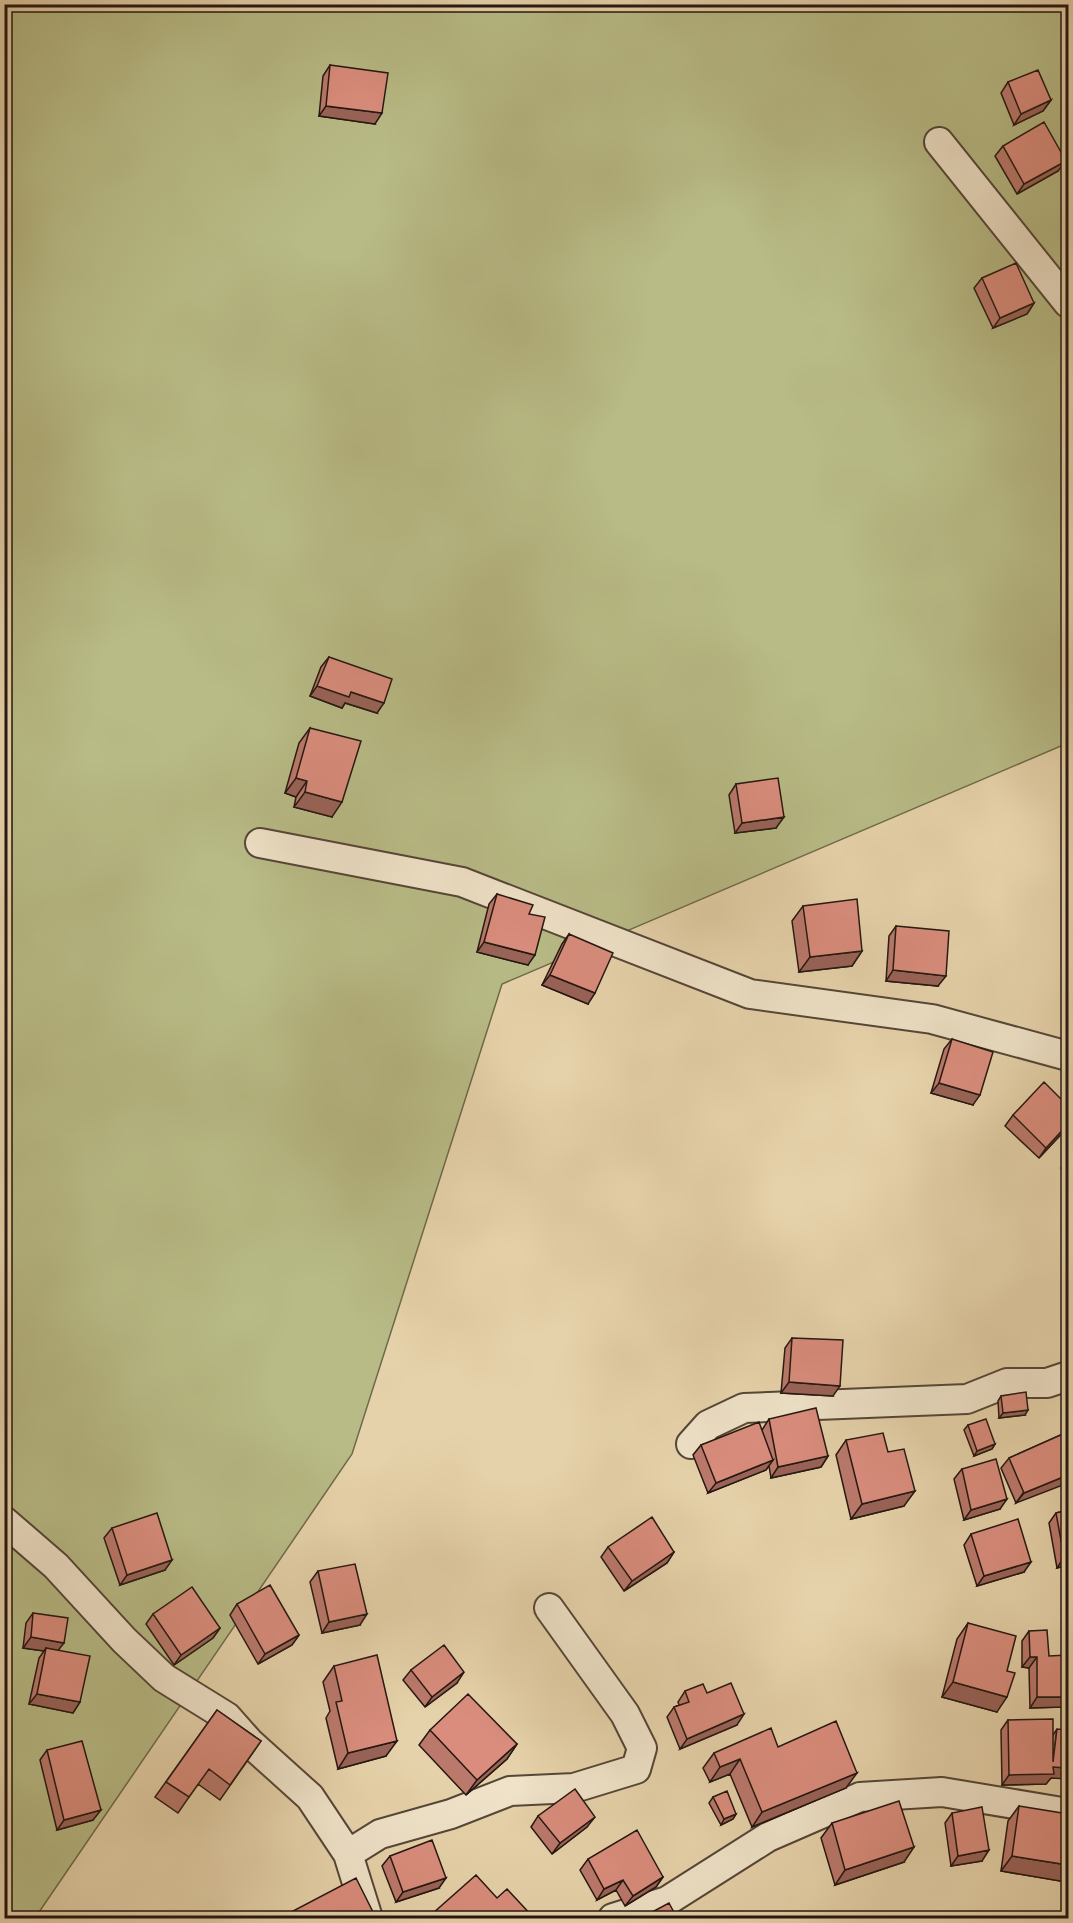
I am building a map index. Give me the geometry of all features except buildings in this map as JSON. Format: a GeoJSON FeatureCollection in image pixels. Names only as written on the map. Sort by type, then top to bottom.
{"type":"FeatureCollection","features":[{"type":"Feature","properties":{"kind":"street"},"geometry":{"type":"LineString","coordinates":[[939,142],[1068,303]]}},
{"type":"Feature","properties":{"kind":"street"},"geometry":{"type":"LineString","coordinates":[[260,843],[462,882],[750,994],[932,1019],[1068,1056]]}},
{"type":"Feature","properties":{"kind":"street"},"geometry":{"type":"LineString","coordinates":[[691,1444],[708,1425],[744,1408],[967,1399],[1007,1383],[1047,1383],[1068,1376]]}},
{"type":"Feature","properties":{"kind":"street"},"geometry":{"type":"LineString","coordinates":[[4,1521],[56,1566],[124,1640],[164,1678],[227,1718],[250,1743],[310,1797],[348,1854],[368,1918]]}},
{"type":"Feature","properties":{"kind":"street"},"geometry":{"type":"LineString","coordinates":[[348,1854],[380,1834],[451,1814],[510,1791],[574,1788],[636,1769],[642,1748],[625,1714],[549,1608]]}},
{"type":"Feature","properties":{"kind":"street"},"geometry":{"type":"LineString","coordinates":[[613,1918],[667,1900],[768,1837],[860,1797],[942,1792],[1068,1812]]}},
{"type":"Feature","properties":{"kind":"green space"},"geometry":{"type":"Polygon","coordinates":[[[5,5],[1068,5],[1068,743],[502,984],[352,1454],[35,1918],[5,1918],[5,5]]]}}]}
